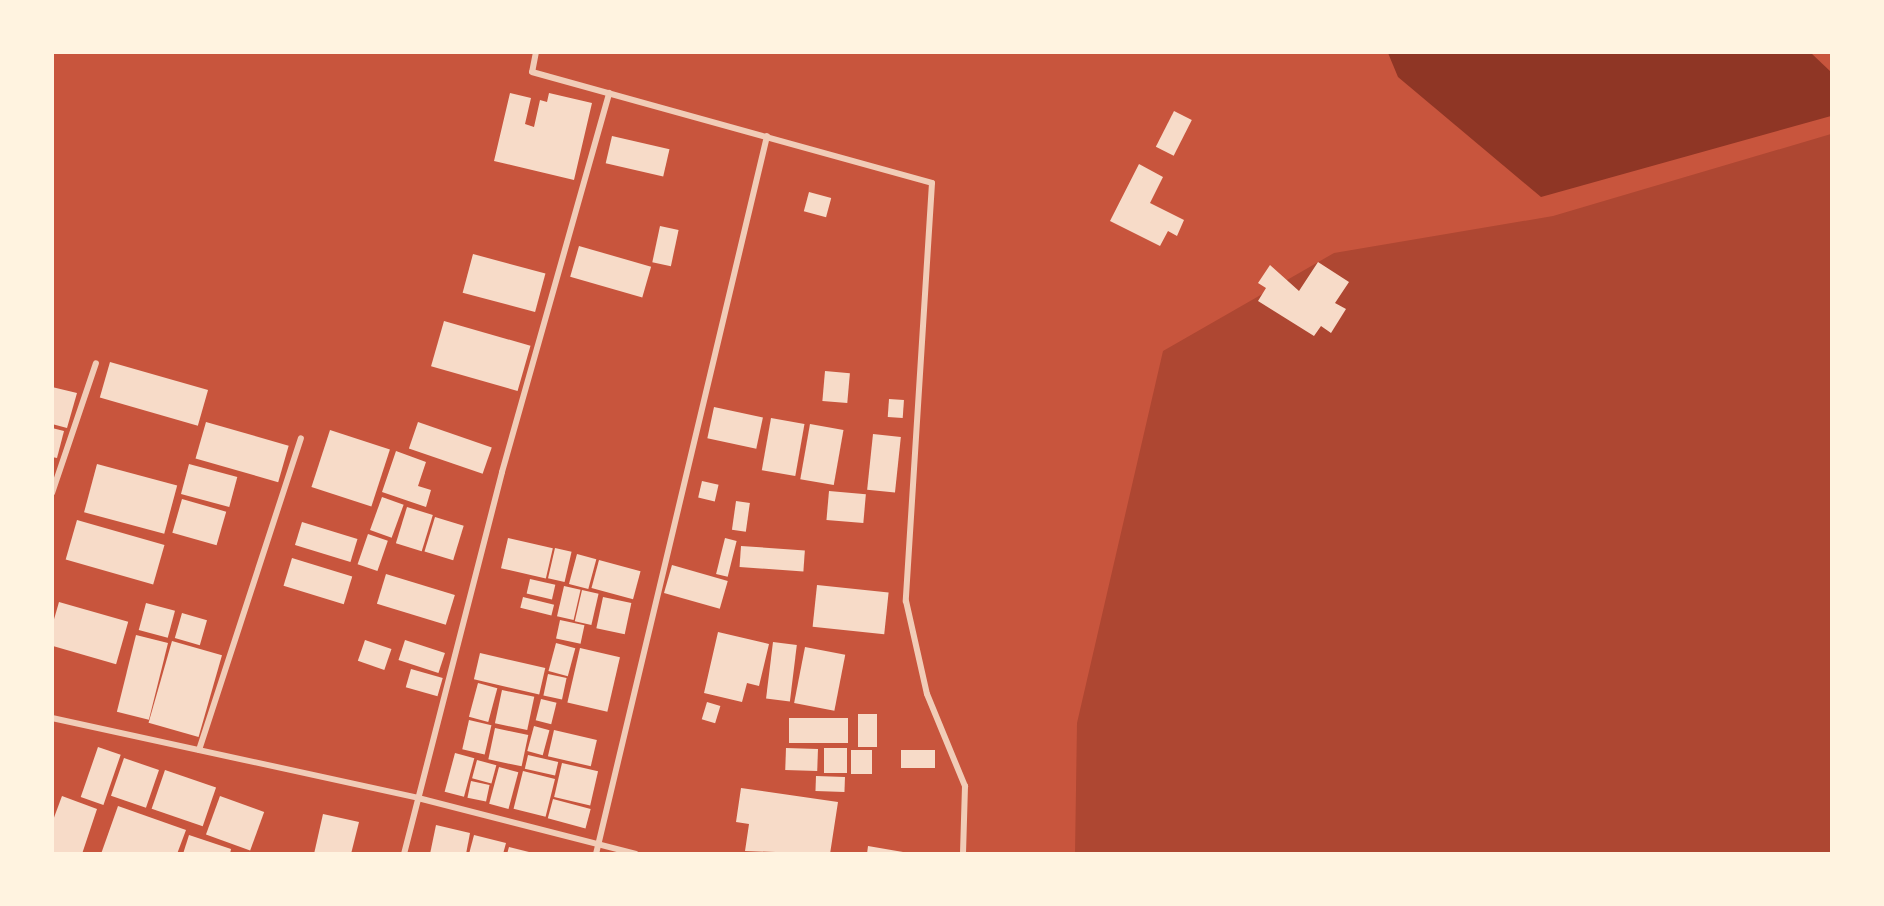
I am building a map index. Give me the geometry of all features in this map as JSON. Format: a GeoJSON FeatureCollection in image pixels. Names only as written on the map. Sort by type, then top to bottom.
{"type":"FeatureCollection","features":[{"type":"Feature","properties":{"kind":"street"},"geometry":{"type":"LineString","coordinates":[[536,52],[532,72],[932,183],[906,601],[927,694],[964,786],[963,854]]}},
{"type":"Feature","properties":{"kind":"street"},"geometry":{"type":"LineString","coordinates":[[404,854],[502,472],[609,93]]}},
{"type":"Feature","properties":{"kind":"street"},"geometry":{"type":"LineString","coordinates":[[596,854],[766,136]]}},
{"type":"Feature","properties":{"kind":"street"},"geometry":{"type":"LineString","coordinates":[[52,493],[96,363]]}},
{"type":"Feature","properties":{"kind":"street"},"geometry":{"type":"LineString","coordinates":[[199,750],[301,438]]}},
{"type":"Feature","properties":{"kind":"street"},"geometry":{"type":"LineString","coordinates":[[52,718],[418,798],[636,854]]}},
{"type":"Feature","properties":{"kind":"shaded area"},"geometry":{"type":"Polygon","coordinates":[[[1388,53],[1811,53],[1831,72],[1831,116],[1541,197],[1398,77],[1388,53]]]}},
{"type":"Feature","properties":{"kind":"shaded area"},"geometry":{"type":"Polygon","coordinates":[[[1831,134],[1831,853],[1075,854],[1077,723],[1163,351],[1334,253],[1553,216],[1831,134]]]}},
{"type":"Feature","properties":{"kind":"building"},"geometry":{"type":"Polygon","coordinates":[[[510,93],[531,98],[525,124],[534,127],[540,100],[547,102],[549,93],[592,103],[574,180],[494,161],[510,93]]]}},
{"type":"Feature","properties":{"kind":"building"},"geometry":{"type":"Polygon","coordinates":[[[1174,111],[1192,120],[1174,156],[1156,147],[1174,111]]]}},
{"type":"Feature","properties":{"kind":"building"},"geometry":{"type":"Polygon","coordinates":[[[612,136],[669,149],[663,177],[606,163],[612,136]]]}},
{"type":"Feature","properties":{"kind":"building"},"geometry":{"type":"Polygon","coordinates":[[[1139,164],[1163,177],[1150,203],[1184,220],[1177,236],[1168,231],[1160,246],[1110,221],[1139,164]]]}},
{"type":"Feature","properties":{"kind":"building"},"geometry":{"type":"Polygon","coordinates":[[[809,192],[831,198],[826,217],[804,211],[809,192]]]}},
{"type":"Feature","properties":{"kind":"building"},"geometry":{"type":"Polygon","coordinates":[[[660,226],[679,230],[671,266],[652,262],[660,226]]]}},
{"type":"Feature","properties":{"kind":"building"},"geometry":{"type":"Polygon","coordinates":[[[579,246],[651,267],[642,297],[570,277],[579,246]]]}},
{"type":"Feature","properties":{"kind":"building"},"geometry":{"type":"Polygon","coordinates":[[[473,254],[545,273],[535,312],[463,293],[473,254]]]}},
{"type":"Feature","properties":{"kind":"building"},"geometry":{"type":"Polygon","coordinates":[[[1318,262],[1349,282],[1335,303],[1346,309],[1331,333],[1321,326],[1314,336],[1258,301],[1266,288],[1258,283],[1270,265],[1299,291],[1318,262]]]}},
{"type":"Feature","properties":{"kind":"building"},"geometry":{"type":"Polygon","coordinates":[[[444,321],[531,346],[518,391],[431,366],[444,321]]]}},
{"type":"Feature","properties":{"kind":"building"},"geometry":{"type":"Polygon","coordinates":[[[110,362],[208,390],[198,426],[100,398],[110,362]]]}},
{"type":"Feature","properties":{"kind":"building"},"geometry":{"type":"Polygon","coordinates":[[[825,371],[850,373],[847,403],[822,401],[825,371]]]}},
{"type":"Feature","properties":{"kind":"building"},"geometry":{"type":"Polygon","coordinates":[[[52,387],[77,393],[67,428],[52,424],[52,387]]]}},
{"type":"Feature","properties":{"kind":"building"},"geometry":{"type":"Polygon","coordinates":[[[889,399],[904,400],[903,418],[888,417],[889,399]]]}},
{"type":"Feature","properties":{"kind":"building"},"geometry":{"type":"Polygon","coordinates":[[[714,407],[763,417],[756,449],[707,438],[714,407]]]}},
{"type":"Feature","properties":{"kind":"building"},"geometry":{"type":"Polygon","coordinates":[[[771,418],[804,424],[795,476],[762,470],[771,418]]]}},
{"type":"Feature","properties":{"kind":"building"},"geometry":{"type":"Polygon","coordinates":[[[206,422],[289,446],[278,482],[196,459],[206,422]]]}},
{"type":"Feature","properties":{"kind":"building"},"geometry":{"type":"Polygon","coordinates":[[[418,422],[492,447],[483,474],[409,448],[418,422]]]}},
{"type":"Feature","properties":{"kind":"building"},"geometry":{"type":"Polygon","coordinates":[[[810,424],[843,430],[834,485],[800,479],[810,424]]]}},
{"type":"Feature","properties":{"kind":"building"},"geometry":{"type":"Polygon","coordinates":[[[52,428],[64,431],[57,458],[52,457],[52,428]]]}},
{"type":"Feature","properties":{"kind":"building"},"geometry":{"type":"Polygon","coordinates":[[[330,430],[390,449],[371,507],[311,487],[330,430]]]}},
{"type":"Feature","properties":{"kind":"building"},"geometry":{"type":"Polygon","coordinates":[[[873,434],[901,437],[895,493],[867,490],[873,434]]]}},
{"type":"Feature","properties":{"kind":"building"},"geometry":{"type":"Polygon","coordinates":[[[396,451],[426,462],[418,486],[431,490],[426,507],[382,492],[396,451]]]}},
{"type":"Feature","properties":{"kind":"building"},"geometry":{"type":"Polygon","coordinates":[[[97,464],[177,485],[164,534],[84,512],[97,464]]]}},
{"type":"Feature","properties":{"kind":"building"},"geometry":{"type":"Polygon","coordinates":[[[189,464],[237,477],[229,507],[181,494],[189,464]]]}},
{"type":"Feature","properties":{"kind":"building"},"geometry":{"type":"Polygon","coordinates":[[[702,481],[719,485],[715,501],[698,498],[702,481]]]}},
{"type":"Feature","properties":{"kind":"building"},"geometry":{"type":"Polygon","coordinates":[[[829,491],[866,494],[863,523],[826,520],[829,491]]]}},
{"type":"Feature","properties":{"kind":"building"},"geometry":{"type":"Polygon","coordinates":[[[382,497],[404,505],[392,538],[370,530],[382,497]]]}},
{"type":"Feature","properties":{"kind":"building"},"geometry":{"type":"Polygon","coordinates":[[[182,499],[226,512],[217,545],[172,533],[182,499]]]}},
{"type":"Feature","properties":{"kind":"building"},"geometry":{"type":"Polygon","coordinates":[[[736,501],[750,503],[746,532],[732,530],[736,501]]]}},
{"type":"Feature","properties":{"kind":"building"},"geometry":{"type":"Polygon","coordinates":[[[407,507],[433,515],[422,551],[396,543],[407,507]]]}},
{"type":"Feature","properties":{"kind":"building"},"geometry":{"type":"Polygon","coordinates":[[[435,517],[464,526],[453,560],[424,551],[435,517]]]}},
{"type":"Feature","properties":{"kind":"building"},"geometry":{"type":"Polygon","coordinates":[[[77,520],[164,545],[153,584],[66,559],[77,520]]]}},
{"type":"Feature","properties":{"kind":"building"},"geometry":{"type":"Polygon","coordinates":[[[302,522],[357,539],[350,562],[295,545],[302,522]]]}},
{"type":"Feature","properties":{"kind":"building"},"geometry":{"type":"Polygon","coordinates":[[[368,534],[388,541],[377,571],[358,564],[368,534]]]}},
{"type":"Feature","properties":{"kind":"building"},"geometry":{"type":"Polygon","coordinates":[[[508,538],[553,548],[546,579],[501,568],[508,538]]]}},
{"type":"Feature","properties":{"kind":"building"},"geometry":{"type":"Polygon","coordinates":[[[725,538],[737,541],[728,577],[716,574],[725,538]]]}},
{"type":"Feature","properties":{"kind":"building"},"geometry":{"type":"Polygon","coordinates":[[[741,546],[805,550],[803,571],[740,567],[741,546]]]}},
{"type":"Feature","properties":{"kind":"building"},"geometry":{"type":"Polygon","coordinates":[[[555,548],[572,552],[565,582],[548,578],[555,548]]]}},
{"type":"Feature","properties":{"kind":"building"},"geometry":{"type":"Polygon","coordinates":[[[577,554],[596,559],[588,589],[569,584],[577,554]]]}},
{"type":"Feature","properties":{"kind":"building"},"geometry":{"type":"Polygon","coordinates":[[[292,558],[352,576],[344,604],[284,586],[292,558]]]}},
{"type":"Feature","properties":{"kind":"building"},"geometry":{"type":"Polygon","coordinates":[[[599,560],[641,571],[633,599],[591,588],[599,560]]]}},
{"type":"Feature","properties":{"kind":"building"},"geometry":{"type":"Polygon","coordinates":[[[672,565],[728,581],[720,609],[664,593],[672,565]]]}},
{"type":"Feature","properties":{"kind":"building"},"geometry":{"type":"Polygon","coordinates":[[[386,574],[455,595],[446,625],[377,604],[386,574]]]}},
{"type":"Feature","properties":{"kind":"building"},"geometry":{"type":"Polygon","coordinates":[[[530,579],[555,585],[552,599],[527,594],[530,579]]]}},
{"type":"Feature","properties":{"kind":"building"},"geometry":{"type":"Polygon","coordinates":[[[817,585],[889,593],[884,634],[813,627],[817,585]]]}},
{"type":"Feature","properties":{"kind":"building"},"geometry":{"type":"Polygon","coordinates":[[[564,586],[581,590],[574,620],[557,616],[564,586]]]}},
{"type":"Feature","properties":{"kind":"building"},"geometry":{"type":"Polygon","coordinates":[[[582,590],[599,594],[591,625],[575,621],[582,590]]]}},
{"type":"Feature","properties":{"kind":"building"},"geometry":{"type":"Polygon","coordinates":[[[523,597],[554,605],[551,615],[520,608],[523,597]]]}},
{"type":"Feature","properties":{"kind":"building"},"geometry":{"type":"Polygon","coordinates":[[[603,597],[631,603],[625,634],[596,628],[603,597]]]}},
{"type":"Feature","properties":{"kind":"building"},"geometry":{"type":"Polygon","coordinates":[[[59,602],[128,622],[116,664],[52,646],[52,626],[59,602]]]}},
{"type":"Feature","properties":{"kind":"building"},"geometry":{"type":"Polygon","coordinates":[[[146,603],[175,611],[168,638],[139,630],[146,603]]]}},
{"type":"Feature","properties":{"kind":"building"},"geometry":{"type":"Polygon","coordinates":[[[182,613],[207,620],[200,645],[175,638],[182,613]]]}},
{"type":"Feature","properties":{"kind":"building"},"geometry":{"type":"Polygon","coordinates":[[[560,620],[584,625],[581,644],[556,639],[560,620]]]}},
{"type":"Feature","properties":{"kind":"building"},"geometry":{"type":"Polygon","coordinates":[[[718,632],[769,644],[759,686],[747,683],[742,702],[704,693],[718,632]]]}},
{"type":"Feature","properties":{"kind":"building"},"geometry":{"type":"Polygon","coordinates":[[[136,635],[168,643],[149,720],[117,712],[136,635]]]}},
{"type":"Feature","properties":{"kind":"building"},"geometry":{"type":"Polygon","coordinates":[[[365,640],[391,649],[384,670],[358,661],[365,640]]]}},
{"type":"Feature","properties":{"kind":"building"},"geometry":{"type":"Polygon","coordinates":[[[405,640],[445,653],[438,673],[399,660],[405,640]]]}},
{"type":"Feature","properties":{"kind":"building"},"geometry":{"type":"Polygon","coordinates":[[[172,641],[222,655],[199,737],[149,723],[172,641]]]}},
{"type":"Feature","properties":{"kind":"building"},"geometry":{"type":"Polygon","coordinates":[[[773,642],[797,645],[790,701],[766,699],[773,642]]]}},
{"type":"Feature","properties":{"kind":"building"},"geometry":{"type":"Polygon","coordinates":[[[556,643],[575,648],[568,676],[548,671],[556,643]]]}},
{"type":"Feature","properties":{"kind":"building"},"geometry":{"type":"Polygon","coordinates":[[[805,647],[845,655],[834,711],[794,703],[805,647]]]}},
{"type":"Feature","properties":{"kind":"building"},"geometry":{"type":"Polygon","coordinates":[[[580,648],[620,657],[607,712],[567,703],[580,648]]]}},
{"type":"Feature","properties":{"kind":"building"},"geometry":{"type":"Polygon","coordinates":[[[480,653],[545,668],[539,694],[474,679],[480,653]]]}},
{"type":"Feature","properties":{"kind":"building"},"geometry":{"type":"Polygon","coordinates":[[[411,669],[443,678],[437,696],[406,687],[411,669]]]}},
{"type":"Feature","properties":{"kind":"building"},"geometry":{"type":"Polygon","coordinates":[[[548,674],[567,678],[562,699],[543,696],[548,674]]]}},
{"type":"Feature","properties":{"kind":"building"},"geometry":{"type":"Polygon","coordinates":[[[478,683],[497,688],[488,722],[469,717],[478,683]]]}},
{"type":"Feature","properties":{"kind":"building"},"geometry":{"type":"Polygon","coordinates":[[[502,690],[534,697],[527,730],[495,723],[502,690]]]}},
{"type":"Feature","properties":{"kind":"building"},"geometry":{"type":"Polygon","coordinates":[[[541,699],[557,703],[551,724],[536,720],[541,699]]]}},
{"type":"Feature","properties":{"kind":"building"},"geometry":{"type":"Polygon","coordinates":[[[707,702],[720,706],[715,723],[702,719],[707,702]]]}},
{"type":"Feature","properties":{"kind":"building"},"geometry":{"type":"Polygon","coordinates":[[[858,714],[877,714],[877,747],[858,747],[858,714]]]}},
{"type":"Feature","properties":{"kind":"building"},"geometry":{"type":"Polygon","coordinates":[[[789,718],[848,718],[848,743],[789,743],[789,718]]]}},
{"type":"Feature","properties":{"kind":"building"},"geometry":{"type":"Polygon","coordinates":[[[469,720],[491,725],[485,754],[462,749],[469,720]]]}},
{"type":"Feature","properties":{"kind":"building"},"geometry":{"type":"Polygon","coordinates":[[[534,726],[549,730],[543,755],[527,751],[534,726]]]}},
{"type":"Feature","properties":{"kind":"building"},"geometry":{"type":"Polygon","coordinates":[[[495,728],[528,735],[522,766],[488,759],[495,728]]]}},
{"type":"Feature","properties":{"kind":"building"},"geometry":{"type":"Polygon","coordinates":[[[554,730],[597,740],[591,766],[548,756],[554,730]]]}},
{"type":"Feature","properties":{"kind":"building"},"geometry":{"type":"Polygon","coordinates":[[[98,747],[121,755],[103,805],[81,797],[98,747]]]}},
{"type":"Feature","properties":{"kind":"building"},"geometry":{"type":"Polygon","coordinates":[[[786,748],[818,749],[817,771],[785,770],[786,748]]]}},
{"type":"Feature","properties":{"kind":"building"},"geometry":{"type":"Polygon","coordinates":[[[824,748],[847,748],[847,773],[824,773],[824,748]]]}},
{"type":"Feature","properties":{"kind":"building"},"geometry":{"type":"Polygon","coordinates":[[[851,750],[872,750],[872,774],[851,774],[851,750]]]}},
{"type":"Feature","properties":{"kind":"building"},"geometry":{"type":"Polygon","coordinates":[[[901,750],[935,750],[935,768],[901,768],[901,750]]]}},
{"type":"Feature","properties":{"kind":"building"},"geometry":{"type":"Polygon","coordinates":[[[455,753],[474,758],[464,797],[445,792],[455,753]]]}},
{"type":"Feature","properties":{"kind":"building"},"geometry":{"type":"Polygon","coordinates":[[[528,755],[558,762],[555,776],[525,769],[528,755]]]}},
{"type":"Feature","properties":{"kind":"building"},"geometry":{"type":"Polygon","coordinates":[[[124,758],[159,770],[146,808],[111,796],[124,758]]]}},
{"type":"Feature","properties":{"kind":"building"},"geometry":{"type":"Polygon","coordinates":[[[477,760],[496,765],[491,784],[472,778],[477,760]]]}},
{"type":"Feature","properties":{"kind":"building"},"geometry":{"type":"Polygon","coordinates":[[[562,763],[598,771],[590,805],[554,797],[562,763]]]}},
{"type":"Feature","properties":{"kind":"building"},"geometry":{"type":"Polygon","coordinates":[[[499,767],[518,772],[508,809],[489,804],[499,767]]]}},
{"type":"Feature","properties":{"kind":"building"},"geometry":{"type":"Polygon","coordinates":[[[165,770],[216,788],[203,826],[152,809],[165,770]]]}},
{"type":"Feature","properties":{"kind":"building"},"geometry":{"type":"Polygon","coordinates":[[[523,771],[555,779],[546,817],[514,809],[523,771]]]}},
{"type":"Feature","properties":{"kind":"building"},"geometry":{"type":"Polygon","coordinates":[[[816,776],[845,777],[844,792],[815,791],[816,776]]]}},
{"type":"Feature","properties":{"kind":"building"},"geometry":{"type":"Polygon","coordinates":[[[471,781],[490,785],[486,802],[467,798],[471,781]]]}},
{"type":"Feature","properties":{"kind":"building"},"geometry":{"type":"Polygon","coordinates":[[[741,788],[838,802],[830,854],[745,851],[749,824],[736,822],[741,788]]]}},
{"type":"Feature","properties":{"kind":"building"},"geometry":{"type":"Polygon","coordinates":[[[62,796],[97,809],[82,854],[52,854],[52,823],[62,796]]]}},
{"type":"Feature","properties":{"kind":"building"},"geometry":{"type":"Polygon","coordinates":[[[220,796],[264,812],[250,851],[206,835],[220,796]]]}},
{"type":"Feature","properties":{"kind":"building"},"geometry":{"type":"Polygon","coordinates":[[[553,799],[591,809],[585,828],[548,818],[553,799]]]}},
{"type":"Feature","properties":{"kind":"building"},"geometry":{"type":"Polygon","coordinates":[[[118,806],[186,830],[177,854],[101,854],[118,806]]]}},
{"type":"Feature","properties":{"kind":"building"},"geometry":{"type":"Polygon","coordinates":[[[323,814],[359,822],[351,854],[314,854],[323,814]]]}},
{"type":"Feature","properties":{"kind":"building"},"geometry":{"type":"Polygon","coordinates":[[[436,825],[470,833],[466,854],[430,854],[436,825]]]}},
{"type":"Feature","properties":{"kind":"building"},"geometry":{"type":"Polygon","coordinates":[[[189,835],[231,849],[230,854],[183,854],[189,835]]]}},
{"type":"Feature","properties":{"kind":"building"},"geometry":{"type":"Polygon","coordinates":[[[474,835],[506,843],[503,854],[469,854],[474,835]]]}},
{"type":"Feature","properties":{"kind":"building"},"geometry":{"type":"Polygon","coordinates":[[[868,846],[903,852],[902,854],[867,854],[868,846]]]}},
{"type":"Feature","properties":{"kind":"building"},"geometry":{"type":"Polygon","coordinates":[[[509,847],[533,853],[533,854],[507,854],[509,847]]]}}]}
